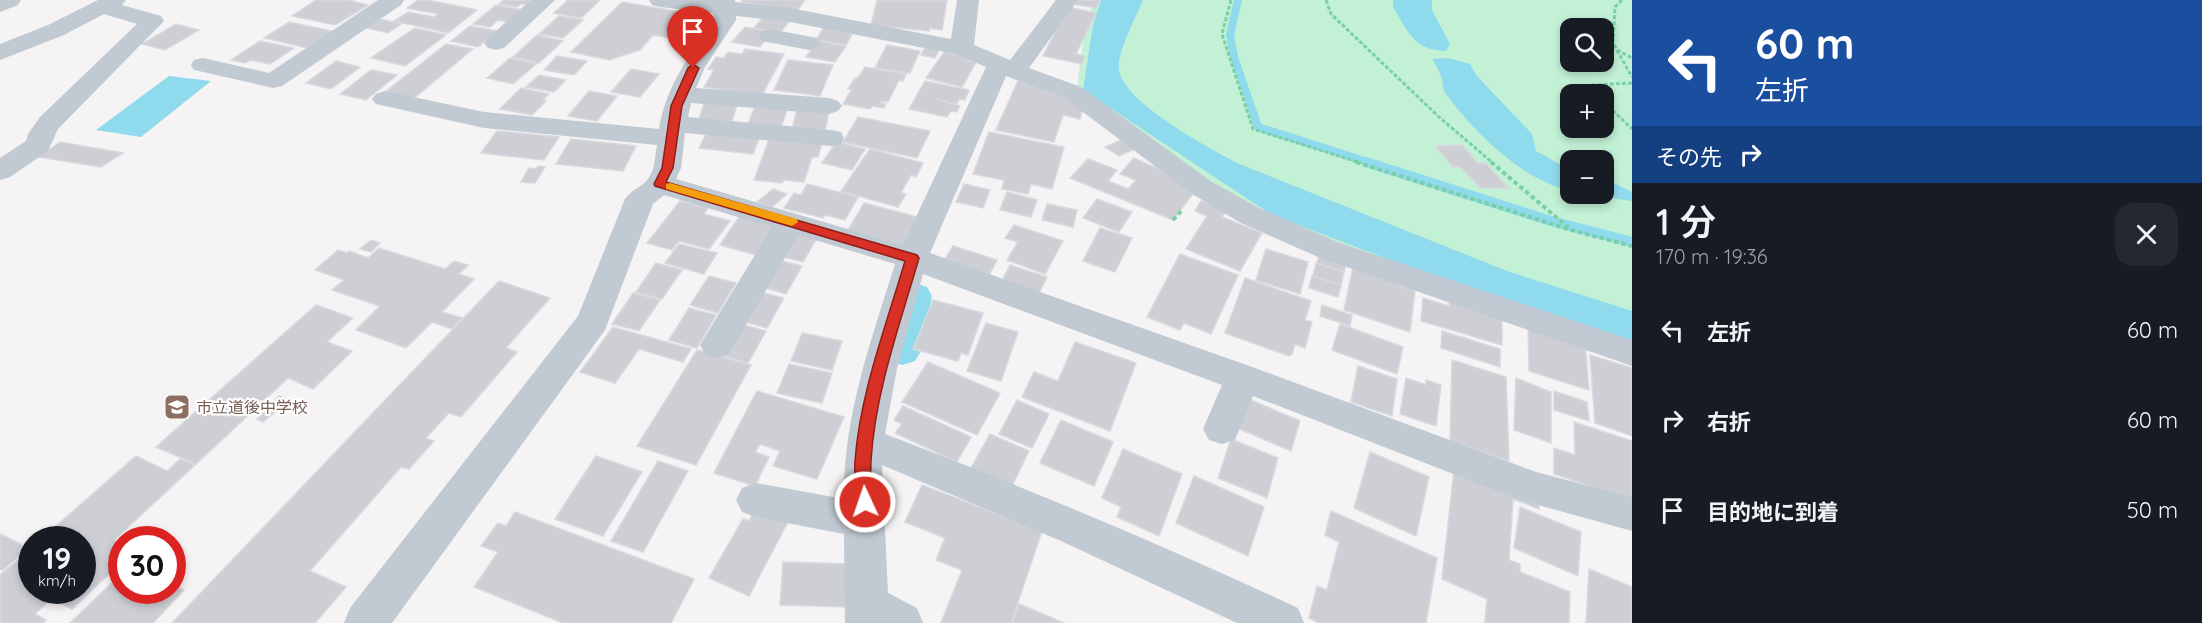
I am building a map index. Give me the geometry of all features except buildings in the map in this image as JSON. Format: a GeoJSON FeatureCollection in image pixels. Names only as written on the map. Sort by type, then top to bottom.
{"type":"FeatureCollection","features":[{"type":"Feature","properties":{"kind":"street"},"geometry":{"type":"LineString","coordinates":[[0,5],[10,0]]}},
{"type":"Feature","properties":{"kind":"street"},"geometry":{"type":"LineString","coordinates":[[203,65],[273,81],[393,0]]}},
{"type":"Feature","properties":{"kind":"street"},"geometry":{"type":"LineString","coordinates":[[502,32],[544,0]]}},
{"type":"Feature","properties":{"kind":"street"},"geometry":{"type":"LineString","coordinates":[[660,0],[724,4],[962,48],[1006,68],[1072,92],[1202,188],[1283,231],[1329,250],[1632,353]]}},
{"type":"Feature","properties":{"kind":"street"},"geometry":{"type":"LineString","coordinates":[[962,48],[968,0]]}},
{"type":"Feature","properties":{"kind":"street"},"geometry":{"type":"LineString","coordinates":[[879,617],[866,521],[863,464],[865,442],[880,368],[912,258],[1006,68],[1067,0]]}},
{"type":"Feature","properties":{"kind":"street"},"geometry":{"type":"LineString","coordinates":[[0,53],[56,30],[109,4],[153,21],[50,123],[41,134],[38,145],[0,171]]}},
{"type":"Feature","properties":{"kind":"street"},"geometry":{"type":"LineString","coordinates":[[366,623],[593,321],[640,199],[660,184],[668,168],[675,119],[693,68],[725,20],[724,4]]}},
{"type":"Feature","properties":{"kind":"street"},"geometry":{"type":"LineString","coordinates":[[788,40],[803,18]]}},
{"type":"Feature","properties":{"kind":"street"},"geometry":{"type":"LineString","coordinates":[[385,99],[484,120],[675,119],[829,106]]}},
{"type":"Feature","properties":{"kind":"street"},"geometry":{"type":"LineString","coordinates":[[675,119],[831,138]]}},
{"type":"Feature","properties":{"kind":"street"},"geometry":{"type":"LineString","coordinates":[[660,184],[912,258],[1244,378],[1534,488],[1632,514]]}},
{"type":"Feature","properties":{"kind":"street"},"geometry":{"type":"LineString","coordinates":[[717,345],[792,221]]}},
{"type":"Feature","properties":{"kind":"street"},"geometry":{"type":"LineString","coordinates":[[1222,429],[1244,378]]}},
{"type":"Feature","properties":{"kind":"street"},"geometry":{"type":"LineString","coordinates":[[865,442],[1172,569],[1282,623]]}},
{"type":"Feature","properties":{"kind":"street"},"geometry":{"type":"LineString","coordinates":[[756,500],[866,521]]}},
{"type":"Feature","properties":{"kind":"path"},"geometry":{"type":"LineString","coordinates":[[1231,0],[1222,34],[1253,129],[1571,230],[1632,246]]}},
{"type":"Feature","properties":{"kind":"path"},"geometry":{"type":"LineString","coordinates":[[1326,0],[1331,14],[1439,117],[1571,230]]}},
{"type":"Feature","properties":{"kind":"path"},"geometry":{"type":"LineString","coordinates":[[1622,0],[1615,7],[1612,31],[1616,48],[1632,77]]}},
{"type":"Feature","properties":{"kind":"path"},"geometry":{"type":"LineString","coordinates":[[1616,48],[1632,58]]}},
{"type":"Feature","properties":{"kind":"path"},"geometry":{"type":"LineString","coordinates":[[1612,84],[1632,83]]}},
{"type":"Feature","properties":{"kind":"path"},"geometry":{"type":"LineString","coordinates":[[1614,112],[1632,129]]}},
{"type":"Feature","properties":{"kind":"green space"},"geometry":{"type":"Polygon","coordinates":[[[1094,0],[1632,0],[1632,352],[1269,221],[1153,150],[1077,89],[1085,24],[1094,0]]]}},
{"type":"Feature","properties":{"kind":"water"},"geometry":{"type":"Polygon","coordinates":[[[1101,0],[1143,0],[1124,44],[1119,70],[1124,83],[1135,96],[1169,123],[1237,163],[1507,271],[1632,311],[1632,344],[1459,286],[1272,215],[1083,90],[1093,25],[1101,0]]]}},
{"type":"Feature","properties":{"kind":"water"},"geometry":{"type":"Polygon","coordinates":[[[1393,0],[1432,0],[1432,10],[1450,44],[1446,51],[1426,47],[1413,38],[1393,7],[1393,0]]]}},
{"type":"Feature","properties":{"kind":"water"},"geometry":{"type":"Polygon","coordinates":[[[1448,58],[1470,64],[1476,75],[1532,134],[1536,151],[1560,164],[1560,188],[1534,176],[1517,165],[1470,124],[1445,93],[1442,78],[1432,59],[1448,58]]]}},
{"type":"Feature","properties":{"kind":"water"},"geometry":{"type":"Polygon","coordinates":[[[169,76],[211,81],[141,137],[96,130],[169,76]]]}},
{"type":"Feature","properties":{"kind":"water"},"geometry":{"type":"Polygon","coordinates":[[[1614,183],[1632,192],[1632,201],[1614,198],[1614,183]]]}},
{"type":"Feature","properties":{"kind":"waterway"},"geometry":{"type":"LineString","coordinates":[[1238,0],[1230,35],[1234,57],[1258,127],[1371,163]]}},
{"type":"Feature","properties":{"kind":"waterway"},"geometry":{"type":"LineString","coordinates":[[1366,162],[1551,221],[1632,242]]}},
{"type":"Feature","properties":{"kind":"waterway"},"geometry":{"type":"LineString","coordinates":[[902,351],[914,296]]}},
{"type":"Feature","properties":{"kind":"slow traffic"},"geometry":{"type":"LineString","coordinates":[[670,187],[792,222]]}},
{"type":"Feature","properties":{"kind":"place","name":"市立道後中学校"},"geometry":{"type":"Point","coordinates":[177,407]}},
{"type":"Feature","properties":{"kind":"route"},"geometry":{"type":"LineString","coordinates":[[693,68],[676,106],[668,168],[660,184],[912,258],[880,368],[865,442],[863,464],[865,502]]}}]}
